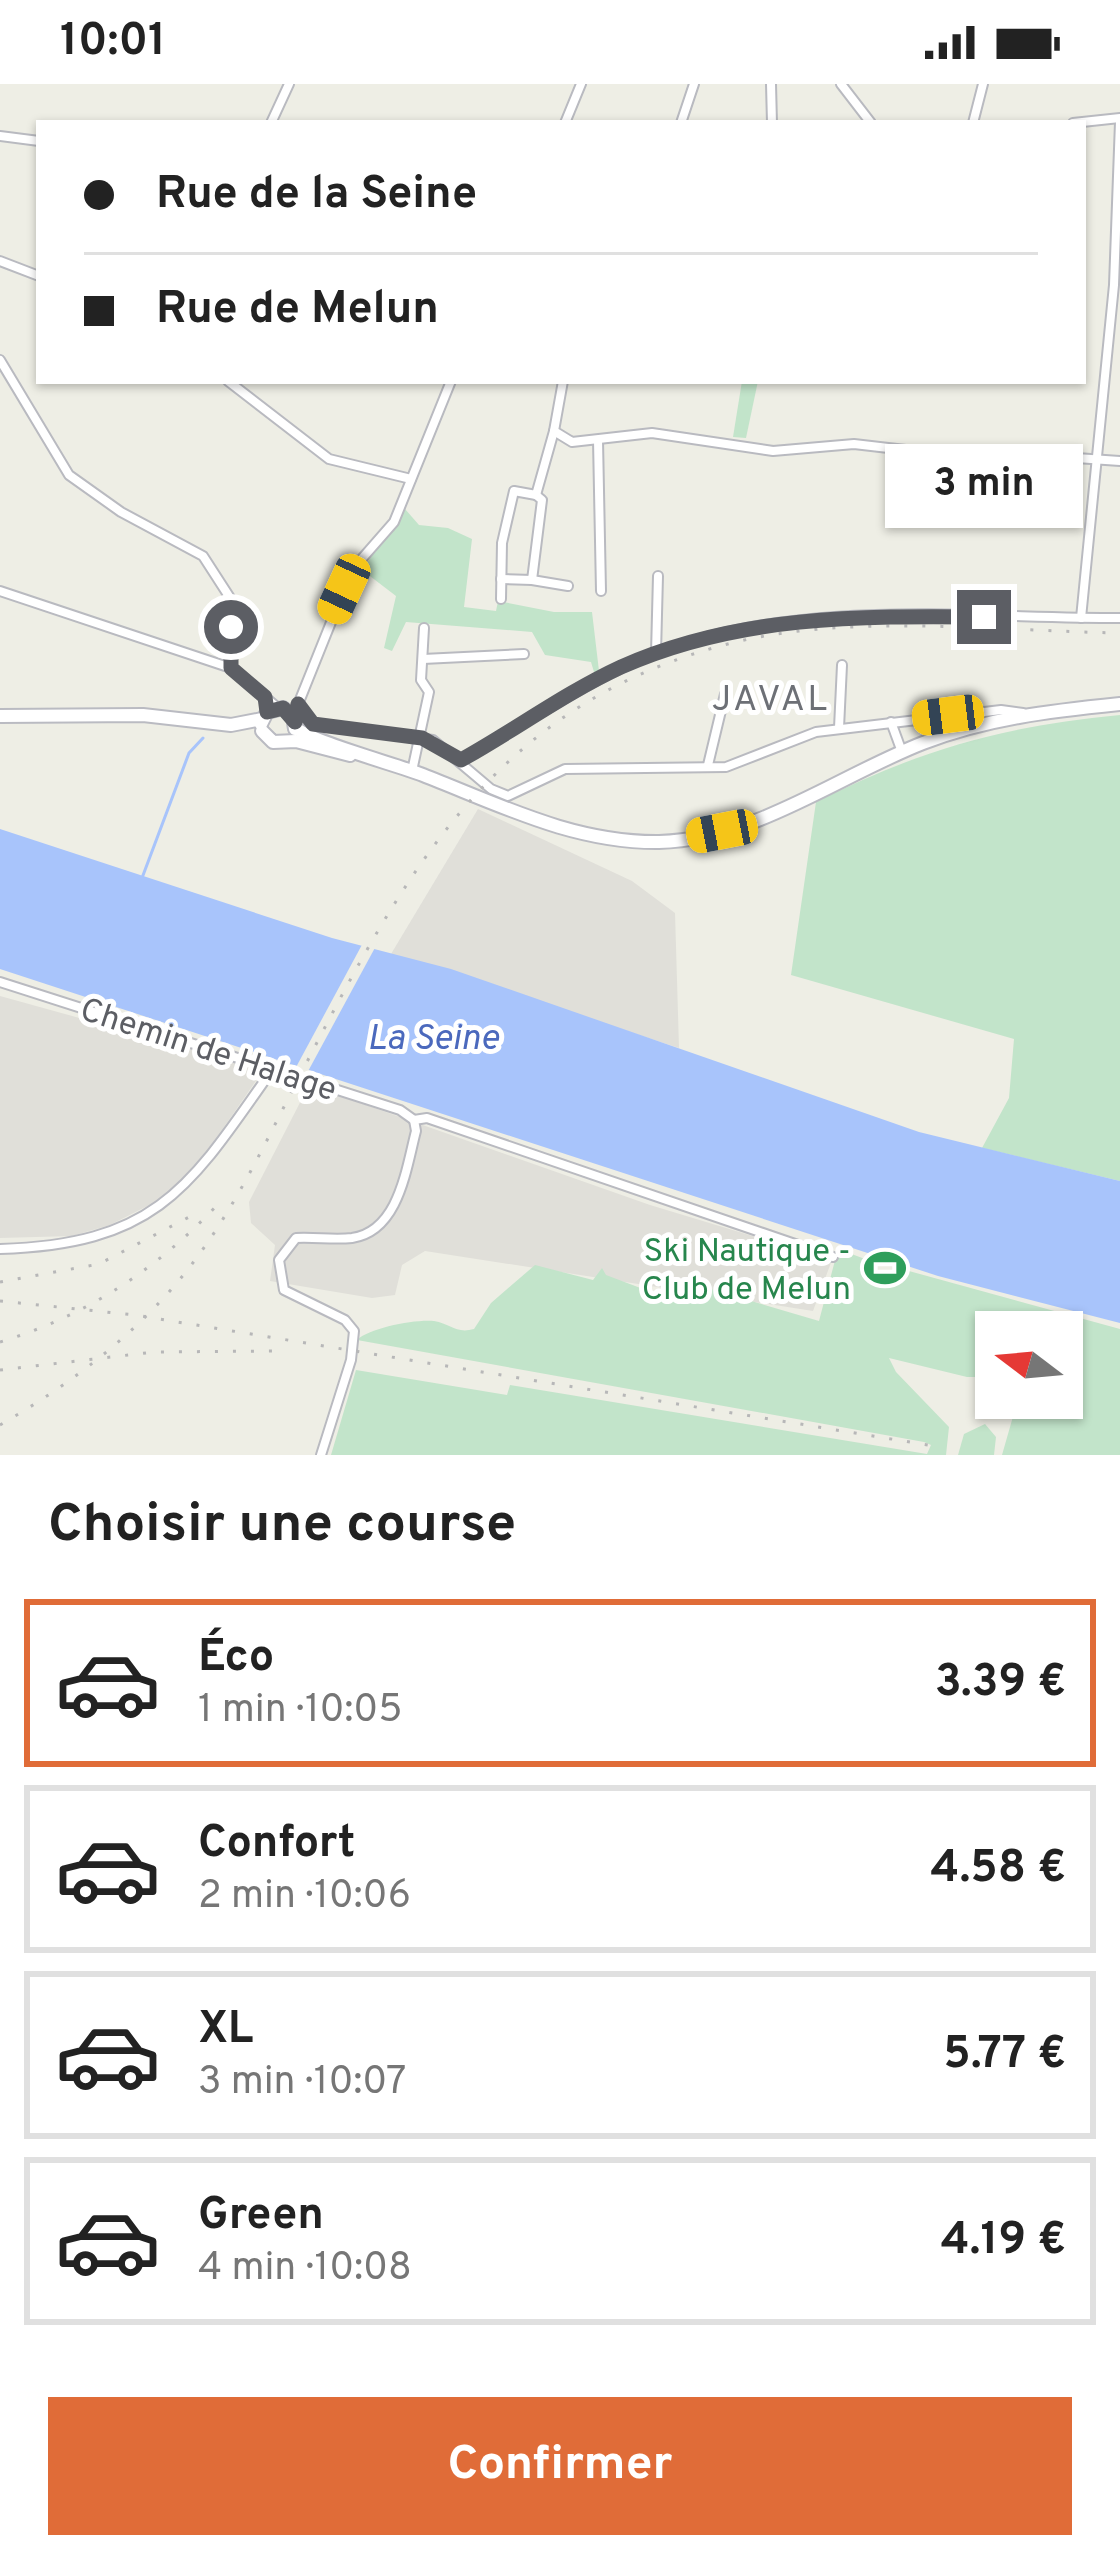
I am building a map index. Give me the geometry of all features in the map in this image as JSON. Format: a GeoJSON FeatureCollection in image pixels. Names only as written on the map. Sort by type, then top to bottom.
{"type":"FeatureCollection","features":[{"type":"Feature","properties":{"kind":"main road"},"geometry":{"type":"LineString","coordinates":[[0,716],[282,715],[303,735],[379,758],[574,832],[660,842],[755,822],[921,744],[1031,714],[1120,704]]}},
{"type":"Feature","properties":{"kind":"street"},"geometry":{"type":"LineString","coordinates":[[272,120],[289,84]]}},
{"type":"Feature","properties":{"kind":"street"},"geometry":{"type":"LineString","coordinates":[[566,120],[581,84]]}},
{"type":"Feature","properties":{"kind":"street"},"geometry":{"type":"LineString","coordinates":[[682,120],[694,84]]}},
{"type":"Feature","properties":{"kind":"street"},"geometry":{"type":"LineString","coordinates":[[771,84],[772,120]]}},
{"type":"Feature","properties":{"kind":"street"},"geometry":{"type":"LineString","coordinates":[[842,84],[870,120]]}},
{"type":"Feature","properties":{"kind":"street"},"geometry":{"type":"LineString","coordinates":[[974,120],[983,84]]}},
{"type":"Feature","properties":{"kind":"street"},"geometry":{"type":"LineString","coordinates":[[1081,618],[1114,285],[1120,120],[1086,122]]}},
{"type":"Feature","properties":{"kind":"street"},"geometry":{"type":"LineString","coordinates":[[0,136],[36,141]]}},
{"type":"Feature","properties":{"kind":"street"},"geometry":{"type":"LineString","coordinates":[[0,261],[36,275]]}},
{"type":"Feature","properties":{"kind":"street"},"geometry":{"type":"LineString","coordinates":[[0,360],[69,475],[150,530],[196,550],[231,598],[235,621],[231,668]]}},
{"type":"Feature","properties":{"kind":"street"},"geometry":{"type":"LineString","coordinates":[[231,384],[329,459],[411,479]]}},
{"type":"Feature","properties":{"kind":"street"},"geometry":{"type":"LineString","coordinates":[[282,715],[352,570],[394,522],[450,384]]}},
{"type":"Feature","properties":{"kind":"street"},"geometry":{"type":"LineString","coordinates":[[536,495],[562,384]]}},
{"type":"Feature","properties":{"kind":"street"},"geometry":{"type":"LineString","coordinates":[[554,431],[572,442],[652,433],[773,451],[854,444],[982,459],[1034,455],[1120,461]]}},
{"type":"Feature","properties":{"kind":"street"},"geometry":{"type":"LineString","coordinates":[[598,440],[602,591]]}},
{"type":"Feature","properties":{"kind":"street"},"geometry":{"type":"LineString","coordinates":[[501,599],[502,543],[514,491],[542,500],[532,580]]}},
{"type":"Feature","properties":{"kind":"street"},"geometry":{"type":"LineString","coordinates":[[656,653],[658,576]]}},
{"type":"Feature","properties":{"kind":"street"},"geometry":{"type":"LineString","coordinates":[[501,579],[568,586]]}},
{"type":"Feature","properties":{"kind":"street"},"geometry":{"type":"LineString","coordinates":[[0,591],[231,668],[282,715],[421,742],[461,760],[490,789],[508,796],[565,769],[727,767],[839,728],[1001,710],[1031,714]]}},
{"type":"Feature","properties":{"kind":"street"},"geometry":{"type":"LineString","coordinates":[[461,760],[588,683],[656,653],[745,626],[841,617],[1120,618]]}},
{"type":"Feature","properties":{"kind":"street"},"geometry":{"type":"LineString","coordinates":[[412,771],[428,692],[421,680],[424,628]]}},
{"type":"Feature","properties":{"kind":"street"},"geometry":{"type":"LineString","coordinates":[[423,659],[524,655]]}},
{"type":"Feature","properties":{"kind":"street"},"geometry":{"type":"LineString","coordinates":[[839,728],[842,665]]}},
{"type":"Feature","properties":{"kind":"street"},"geometry":{"type":"LineString","coordinates":[[708,765],[725,694]]}},
{"type":"Feature","properties":{"kind":"street"},"geometry":{"type":"LineString","coordinates":[[918,719],[921,744]]}},
{"type":"Feature","properties":{"kind":"street"},"geometry":{"type":"LineString","coordinates":[[891,722],[902,752]]}},
{"type":"Feature","properties":{"kind":"street","name":"Chemin de Halage"},"geometry":{"type":"LineString","coordinates":[[0,982],[274,1067],[400,1110],[414,1120],[427,1118],[833,1258]]}},
{"type":"Feature","properties":{"kind":"street"},"geometry":{"type":"LineString","coordinates":[[0,1249],[77,1242],[154,1211],[203,1167],[274,1067]]}},
{"type":"Feature","properties":{"kind":"street"},"geometry":{"type":"LineString","coordinates":[[321,1455],[351,1360],[354,1331],[345,1320],[284,1290],[279,1260],[296,1238],[355,1237],[380,1227],[395,1199],[416,1131],[414,1120]]}},
{"type":"Feature","properties":{"kind":"shaded area"},"geometry":{"type":"Polygon","coordinates":[[[478,809],[632,881],[675,913],[679,1048],[391,954],[478,809]]]}},
{"type":"Feature","properties":{"kind":"shaded area"},"geometry":{"type":"Polygon","coordinates":[[[0,996],[262,1072],[202,1159],[163,1198],[110,1225],[72,1236],[0,1238],[0,996]]]}},
{"type":"Feature","properties":{"kind":"shaded area"},"geometry":{"type":"Polygon","coordinates":[[[309,1085],[650,1205],[832,1260],[813,1311],[425,1251],[402,1265],[395,1295],[372,1298],[270,1281],[275,1245],[251,1223],[249,1202],[309,1085]]]}},
{"type":"Feature","properties":{"kind":"green space"},"geometry":{"type":"Polygon","coordinates":[[[742,384],[757,384],[746,438],[733,437],[742,384]]]}},
{"type":"Feature","properties":{"kind":"green space"},"geometry":{"type":"Polygon","coordinates":[[[405,509],[419,525],[448,528],[472,539],[464,607],[496,611],[498,601],[554,612],[592,612],[599,671],[594,672],[591,662],[545,655],[532,632],[406,622],[392,651],[384,648],[396,596],[362,570],[405,509]]]}},
{"type":"Feature","properties":{"kind":"green space"},"geometry":{"type":"Polygon","coordinates":[[[1120,715],[1120,1181],[982,1148],[1009,1098],[1014,1039],[791,975],[816,802],[893,767],[964,743],[1037,726],[1120,715]]]}},
{"type":"Feature","properties":{"kind":"green space"},"geometry":{"type":"Polygon","coordinates":[[[838,1249],[865,1259],[862,1269],[892,1281],[898,1268],[1054,1311],[975,1311],[975,1377],[889,1358],[896,1372],[949,1427],[946,1455],[331,1455],[356,1370],[507,1395],[510,1385],[927,1454],[931,1445],[924,1442],[357,1340],[382,1328],[416,1321],[474,1329],[491,1303],[535,1265],[593,1280],[602,1268],[606,1275],[651,1292],[669,1294],[697,1285],[819,1321],[838,1249]]]}},
{"type":"Feature","properties":{"kind":"green space"},"geometry":{"type":"Polygon","coordinates":[[[1083,1319],[1120,1329],[1120,1455],[1002,1455],[1012,1419],[1083,1419],[1083,1319]]]}},
{"type":"Feature","properties":{"kind":"green space"},"geometry":{"type":"Polygon","coordinates":[[[985,1424],[996,1437],[994,1455],[958,1455],[964,1434],[985,1424]]]}},
{"type":"Feature","properties":{"kind":"water","name":"La Seine"},"geometry":{"type":"Polygon","coordinates":[[[0,829],[332,938],[451,969],[919,1132],[1120,1181],[1120,1323],[938,1276],[0,969],[0,829]]]}},
{"type":"Feature","properties":{"kind":"pier"},"geometry":{"type":"Polygon","coordinates":[[[364,941],[377,944],[306,1075],[294,1071],[364,941]]]}},
{"type":"Feature","properties":{"kind":"waterway"},"geometry":{"type":"LineString","coordinates":[[142,878],[189,753],[203,738]]}},
{"type":"Feature","properties":{"kind":"railway"},"geometry":{"type":"LineString","coordinates":[[0,1425],[108,1351],[178,1282],[237,1196],[372,940],[415,872],[463,809],[517,754],[580,707],[653,669],[740,641],[785,633],[880,626],[1120,633]]}},
{"type":"Feature","properties":{"kind":"railway"},"geometry":{"type":"LineString","coordinates":[[0,1342],[62,1319],[119,1288],[171,1249],[219,1203]]}},
{"type":"Feature","properties":{"kind":"railway"},"geometry":{"type":"LineString","coordinates":[[0,1282],[99,1264],[191,1216]]}},
{"type":"Feature","properties":{"kind":"railway"},"geometry":{"type":"LineString","coordinates":[[0,1301],[135,1315],[934,1446]]}},
{"type":"Feature","properties":{"kind":"railway"},"geometry":{"type":"LineString","coordinates":[[0,1370],[154,1352],[275,1351]]}},
{"type":"Feature","properties":{"kind":"place","name":"Ski Nautique - Club de Melun"},"geometry":{"type":"Point","coordinates":[885,1268]}},
{"type":"Feature","properties":{"kind":"district","name":"JAVAL"},"geometry":{"type":"Point","coordinates":[771,697]}},
{"type":"Feature","properties":{"kind":"route"},"geometry":{"type":"LineString","coordinates":[[231,627],[231,668],[265,697],[267,712],[283,708],[295,722],[298,704],[303,717],[313,724],[433,740],[461,760],[621,667],[745,626],[841,617],[984,617]]}}]}
